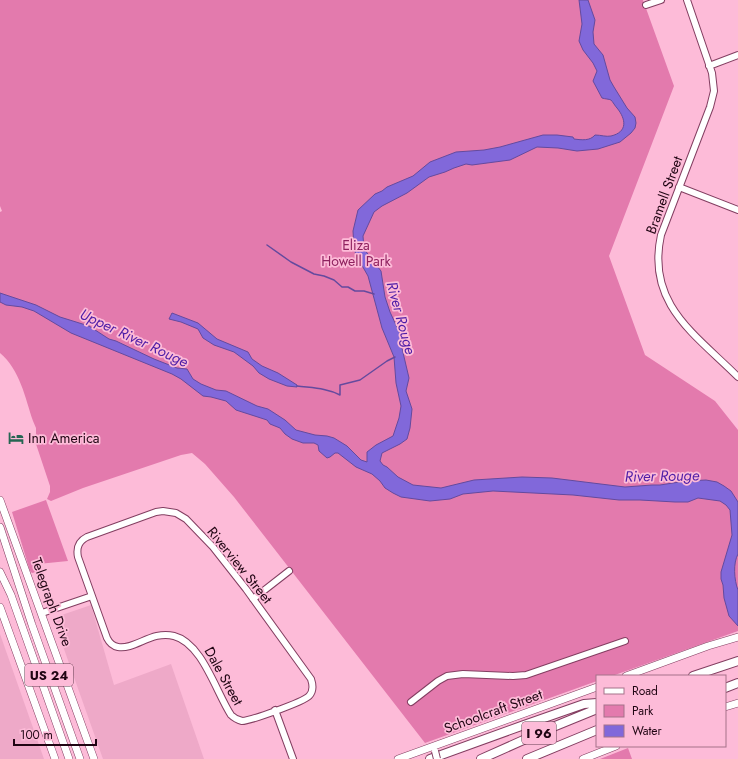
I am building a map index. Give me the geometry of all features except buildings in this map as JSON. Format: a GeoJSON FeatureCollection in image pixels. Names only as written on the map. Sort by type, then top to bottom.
{"type":"FeatureCollection","features":[{"type":"Feature","properties":{"kind":"highway"},"geometry":{"type":"LineString","coordinates":[[696,675],[738,661]]}},
{"type":"Feature","properties":{"kind":"highway"},"geometry":{"type":"LineString","coordinates":[[726,688],[738,683]]}},
{"type":"Feature","properties":{"kind":"highway"},"geometry":{"type":"LineString","coordinates":[[430,759],[584,704],[596,703]]}},
{"type":"Feature","properties":{"kind":"highway","name":"I 96"},"geometry":{"type":"LineString","coordinates":[[481,759],[548,728],[596,709]]}},
{"type":"Feature","properties":{"kind":"highway","name":"I 96"},"geometry":{"type":"LineString","coordinates":[[527,759],[596,730]]}},
{"type":"Feature","properties":{"kind":"highway"},"geometry":{"type":"LineString","coordinates":[[535,759],[558,746]]}},
{"type":"Feature","properties":{"kind":"main road","name":"Telegraph Drive"},"geometry":{"type":"LineString","coordinates":[[0,500],[94,759]]}},
{"type":"Feature","properties":{"kind":"main road","name":"US 24"},"geometry":{"type":"LineString","coordinates":[[0,527],[34,632],[80,759]]}},
{"type":"Feature","properties":{"kind":"main road","name":"US 24"},"geometry":{"type":"LineString","coordinates":[[0,572],[11,595],[69,759]]}},
{"type":"Feature","properties":{"kind":"main road"},"geometry":{"type":"LineString","coordinates":[[0,608],[55,759]]}},
{"type":"Feature","properties":{"kind":"main road"},"geometry":{"type":"LineString","coordinates":[[629,675],[708,646],[738,637]]}},
{"type":"Feature","properties":{"kind":"main road","name":"Schoolcraft Street"},"geometry":{"type":"LineString","coordinates":[[398,759],[434,749],[596,687]]}},
{"type":"Feature","properties":{"kind":"main road"},"geometry":{"type":"LineString","coordinates":[[726,707],[738,703]]}},
{"type":"Feature","properties":{"kind":"main road"},"geometry":{"type":"LineString","coordinates":[[583,759],[613,747]]}},
{"type":"Feature","properties":{"kind":"street"},"geometry":{"type":"LineString","coordinates":[[646,5],[661,0]]}},
{"type":"Feature","properties":{"kind":"street","name":"Bramell Street"},"geometry":{"type":"LineString","coordinates":[[687,0],[709,66],[713,82],[713,99],[664,226],[659,243],[658,265],[662,286],[669,303],[679,318],[737,374]]}},
{"type":"Feature","properties":{"kind":"street"},"geometry":{"type":"LineString","coordinates":[[709,66],[738,55]]}},
{"type":"Feature","properties":{"kind":"street"},"geometry":{"type":"LineString","coordinates":[[679,188],[738,210]]}},
{"type":"Feature","properties":{"kind":"street","name":"Riverview Street"},"geometry":{"type":"LineString","coordinates":[[92,596],[77,553],[79,543],[87,537],[156,512],[163,511],[176,513],[191,524],[226,563],[312,679],[313,689],[308,697],[275,710]]}},
{"type":"Feature","properties":{"kind":"street"},"geometry":{"type":"LineString","coordinates":[[253,599],[289,571]]}},
{"type":"Feature","properties":{"kind":"street"},"geometry":{"type":"LineString","coordinates":[[42,613],[92,596]]}},
{"type":"Feature","properties":{"kind":"street","name":"Dale Street"},"geometry":{"type":"LineString","coordinates":[[92,596],[106,638],[113,645],[123,647],[160,635],[170,635],[179,638],[189,643],[197,652],[233,717],[239,720],[245,720],[275,710]]}},
{"type":"Feature","properties":{"kind":"street"},"geometry":{"type":"LineString","coordinates":[[411,702],[438,681],[447,676],[463,674],[513,676],[526,675],[625,641]]}},
{"type":"Feature","properties":{"kind":"street"},"geometry":{"type":"LineString","coordinates":[[275,710],[293,759]]}},
{"type":"Feature","properties":{"kind":"street"},"geometry":{"type":"LineString","coordinates":[[434,749],[437,759]]}},
{"type":"Feature","properties":{"kind":"shaded area"},"geometry":{"type":"Polygon","coordinates":[[[91,605],[114,685],[171,664],[204,759],[103,759],[53,618],[91,605]]]}},
{"type":"Feature","properties":{"kind":"shaded area"},"geometry":{"type":"Polygon","coordinates":[[[0,634],[44,759],[0,759],[0,634]]]}},
{"type":"Feature","properties":{"kind":"green space","name":"Eliza Howell Park"},"geometry":{"type":"Polygon","coordinates":[[[0,0],[643,0],[674,86],[609,256],[645,355],[715,401],[738,430],[738,631],[615,675],[596,675],[596,681],[425,743],[234,497],[205,464],[192,453],[181,455],[83,488],[51,501],[47,499],[50,492],[50,486],[36,444],[36,428],[21,384],[12,367],[0,353],[0,212],[2,211],[0,206],[0,0]]]}},
{"type":"Feature","properties":{"kind":"green space"},"geometry":{"type":"Polygon","coordinates":[[[46,500],[68,561],[38,564],[36,566],[37,572],[32,573],[30,571],[12,512],[46,500]]]}},
{"type":"Feature","properties":{"kind":"green space"},"geometry":{"type":"Polygon","coordinates":[[[628,748],[632,759],[600,759],[628,748]]]}},
{"type":"Feature","properties":{"kind":"water"},"geometry":{"type":"Polygon","coordinates":[[[579,0],[588,0],[595,20],[593,32],[594,44],[603,55],[610,80],[627,108],[635,117],[635,128],[631,133],[620,142],[598,149],[577,151],[537,147],[510,160],[472,165],[466,164],[429,177],[407,193],[382,206],[374,212],[363,236],[364,249],[381,271],[385,297],[402,338],[401,344],[409,378],[406,391],[412,409],[407,439],[382,453],[380,461],[398,477],[413,485],[441,488],[474,480],[522,477],[552,478],[625,487],[660,485],[686,481],[706,480],[717,482],[731,491],[738,502],[738,554],[735,562],[735,572],[738,590],[738,626],[729,616],[721,579],[721,572],[732,535],[730,510],[720,501],[698,498],[688,502],[619,500],[573,495],[493,491],[463,494],[450,499],[430,501],[401,497],[385,488],[372,474],[356,467],[338,453],[335,453],[327,458],[319,451],[318,445],[314,443],[303,443],[292,439],[280,428],[270,424],[267,420],[236,410],[226,401],[203,396],[172,374],[71,333],[34,311],[22,307],[6,305],[0,302],[0,293],[36,305],[60,317],[89,326],[109,339],[154,359],[177,368],[187,369],[193,379],[201,384],[216,390],[226,391],[257,406],[268,409],[285,420],[296,430],[334,438],[347,446],[361,460],[367,462],[367,452],[376,445],[393,436],[401,406],[396,383],[394,357],[382,328],[368,276],[356,255],[354,248],[353,231],[358,210],[375,194],[413,176],[430,162],[456,152],[500,147],[543,135],[573,137],[574,139],[583,140],[591,138],[595,135],[611,136],[617,134],[624,125],[622,116],[611,100],[602,98],[593,81],[597,71],[583,50],[579,41],[582,24],[579,0]]]}},
{"type":"Feature","properties":{"kind":"water"},"geometry":{"type":"Polygon","coordinates":[[[172,313],[198,323],[217,339],[248,352],[252,359],[262,366],[278,373],[297,385],[297,387],[287,386],[269,379],[259,373],[253,366],[234,352],[214,345],[203,338],[198,329],[169,319],[172,313]]]}},
{"type":"Feature","properties":{"kind":"waterway"},"geometry":{"type":"LineString","coordinates":[[267,245],[291,262],[314,274],[334,280],[342,287],[348,287],[355,291],[364,291],[374,294]]}},
{"type":"Feature","properties":{"kind":"waterway","name":"River Rouge"},"geometry":{"type":"LineString","coordinates":[[297,386],[325,390],[340,395],[340,385],[360,380],[395,357]]}},
{"type":"Feature","properties":{"kind":"place","name":"Inn America"},"geometry":{"type":"Point","coordinates":[16,438]}},
{"type":"Feature","properties":{"kind":"water label","name":"Upper River Rouge"},"geometry":{"type":"Point","coordinates":[134,338]}}]}
